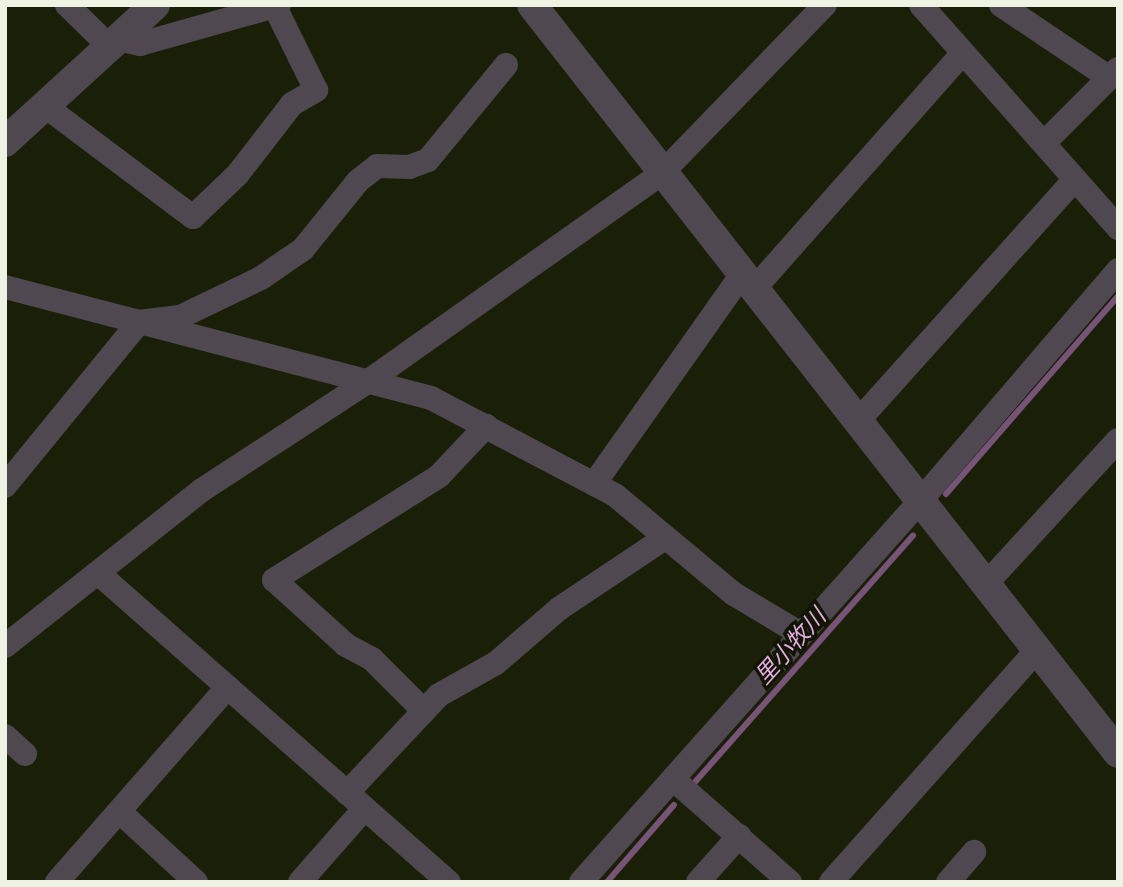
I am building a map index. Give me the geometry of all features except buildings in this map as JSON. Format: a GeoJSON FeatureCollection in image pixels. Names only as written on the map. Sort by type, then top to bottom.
{"type":"FeatureCollection","features":[{"type":"Feature","properties":{"kind":"street"},"geometry":{"type":"LineString","coordinates":[[45,106],[193,217],[237,175],[292,104],[316,90],[277,6],[140,44],[114,43],[67,5]]}},
{"type":"Feature","properties":{"kind":"street"},"geometry":{"type":"LineString","coordinates":[[5,142],[155,5]]}},
{"type":"Feature","properties":{"kind":"street"},"geometry":{"type":"LineString","coordinates":[[532,5],[1037,650],[1115,742]]}},
{"type":"Feature","properties":{"kind":"street"},"geometry":{"type":"LineString","coordinates":[[5,646],[202,490],[368,382],[662,173],[825,5]]}},
{"type":"Feature","properties":{"kind":"street"},"geometry":{"type":"LineString","coordinates":[[921,5],[1118,228]]}},
{"type":"Feature","properties":{"kind":"street"},"geometry":{"type":"LineString","coordinates":[[1001,5],[1113,73],[1044,143]]}},
{"type":"Feature","properties":{"kind":"street"},"geometry":{"type":"LineString","coordinates":[[594,484],[748,281],[963,53]]}},
{"type":"Feature","properties":{"kind":"street"},"geometry":{"type":"LineString","coordinates":[[5,486],[139,322],[180,317],[261,278],[303,249],[358,181],[377,166],[409,167],[428,160],[506,65]]}},
{"type":"Feature","properties":{"kind":"street"},"geometry":{"type":"LineString","coordinates":[[858,421],[1075,179]]}},
{"type":"Feature","properties":{"kind":"street"},"geometry":{"type":"LineString","coordinates":[[581,882],[799,633],[921,500],[1118,270]]}},
{"type":"Feature","properties":{"kind":"street"},"geometry":{"type":"LineString","coordinates":[[5,287],[432,398],[614,495],[734,594],[799,633]]}},
{"type":"Feature","properties":{"kind":"street"},"geometry":{"type":"LineString","coordinates":[[424,712],[372,659],[346,645],[274,580],[439,476],[486,426]]}},
{"type":"Feature","properties":{"kind":"street"},"geometry":{"type":"LineString","coordinates":[[986,584],[1118,440]]}},
{"type":"Feature","properties":{"kind":"street"},"geometry":{"type":"LineString","coordinates":[[300,882],[356,800],[439,695],[496,663],[560,608],[665,537]]}},
{"type":"Feature","properties":{"kind":"street"},"geometry":{"type":"LineString","coordinates":[[98,573],[449,882]]}},
{"type":"Feature","properties":{"kind":"street"},"geometry":{"type":"LineString","coordinates":[[831,882],[1037,650]]}},
{"type":"Feature","properties":{"kind":"street"},"geometry":{"type":"LineString","coordinates":[[57,882],[121,813],[228,687]]}},
{"type":"Feature","properties":{"kind":"street"},"geometry":{"type":"LineString","coordinates":[[5,736],[25,754]]}},
{"type":"Feature","properties":{"kind":"street"},"geometry":{"type":"LineString","coordinates":[[673,779],[790,882]]}},
{"type":"Feature","properties":{"kind":"street"},"geometry":{"type":"LineString","coordinates":[[121,813],[196,882]]}},
{"type":"Feature","properties":{"kind":"street"},"geometry":{"type":"LineString","coordinates":[[698,882],[739,836]]}},
{"type":"Feature","properties":{"kind":"street"},"geometry":{"type":"LineString","coordinates":[[948,882],[974,852]]}},
{"type":"Feature","properties":{"kind":"waterway","name":"里小牧川"},"geometry":{"type":"LineString","coordinates":[[946,494],[1118,296]]}},
{"type":"Feature","properties":{"kind":"waterway","name":"里小牧川"},"geometry":{"type":"LineString","coordinates":[[695,782],[913,536]]}},
{"type":"Feature","properties":{"kind":"waterway","name":"里小牧川"},"geometry":{"type":"LineString","coordinates":[[607,882],[674,805]]}}]}
